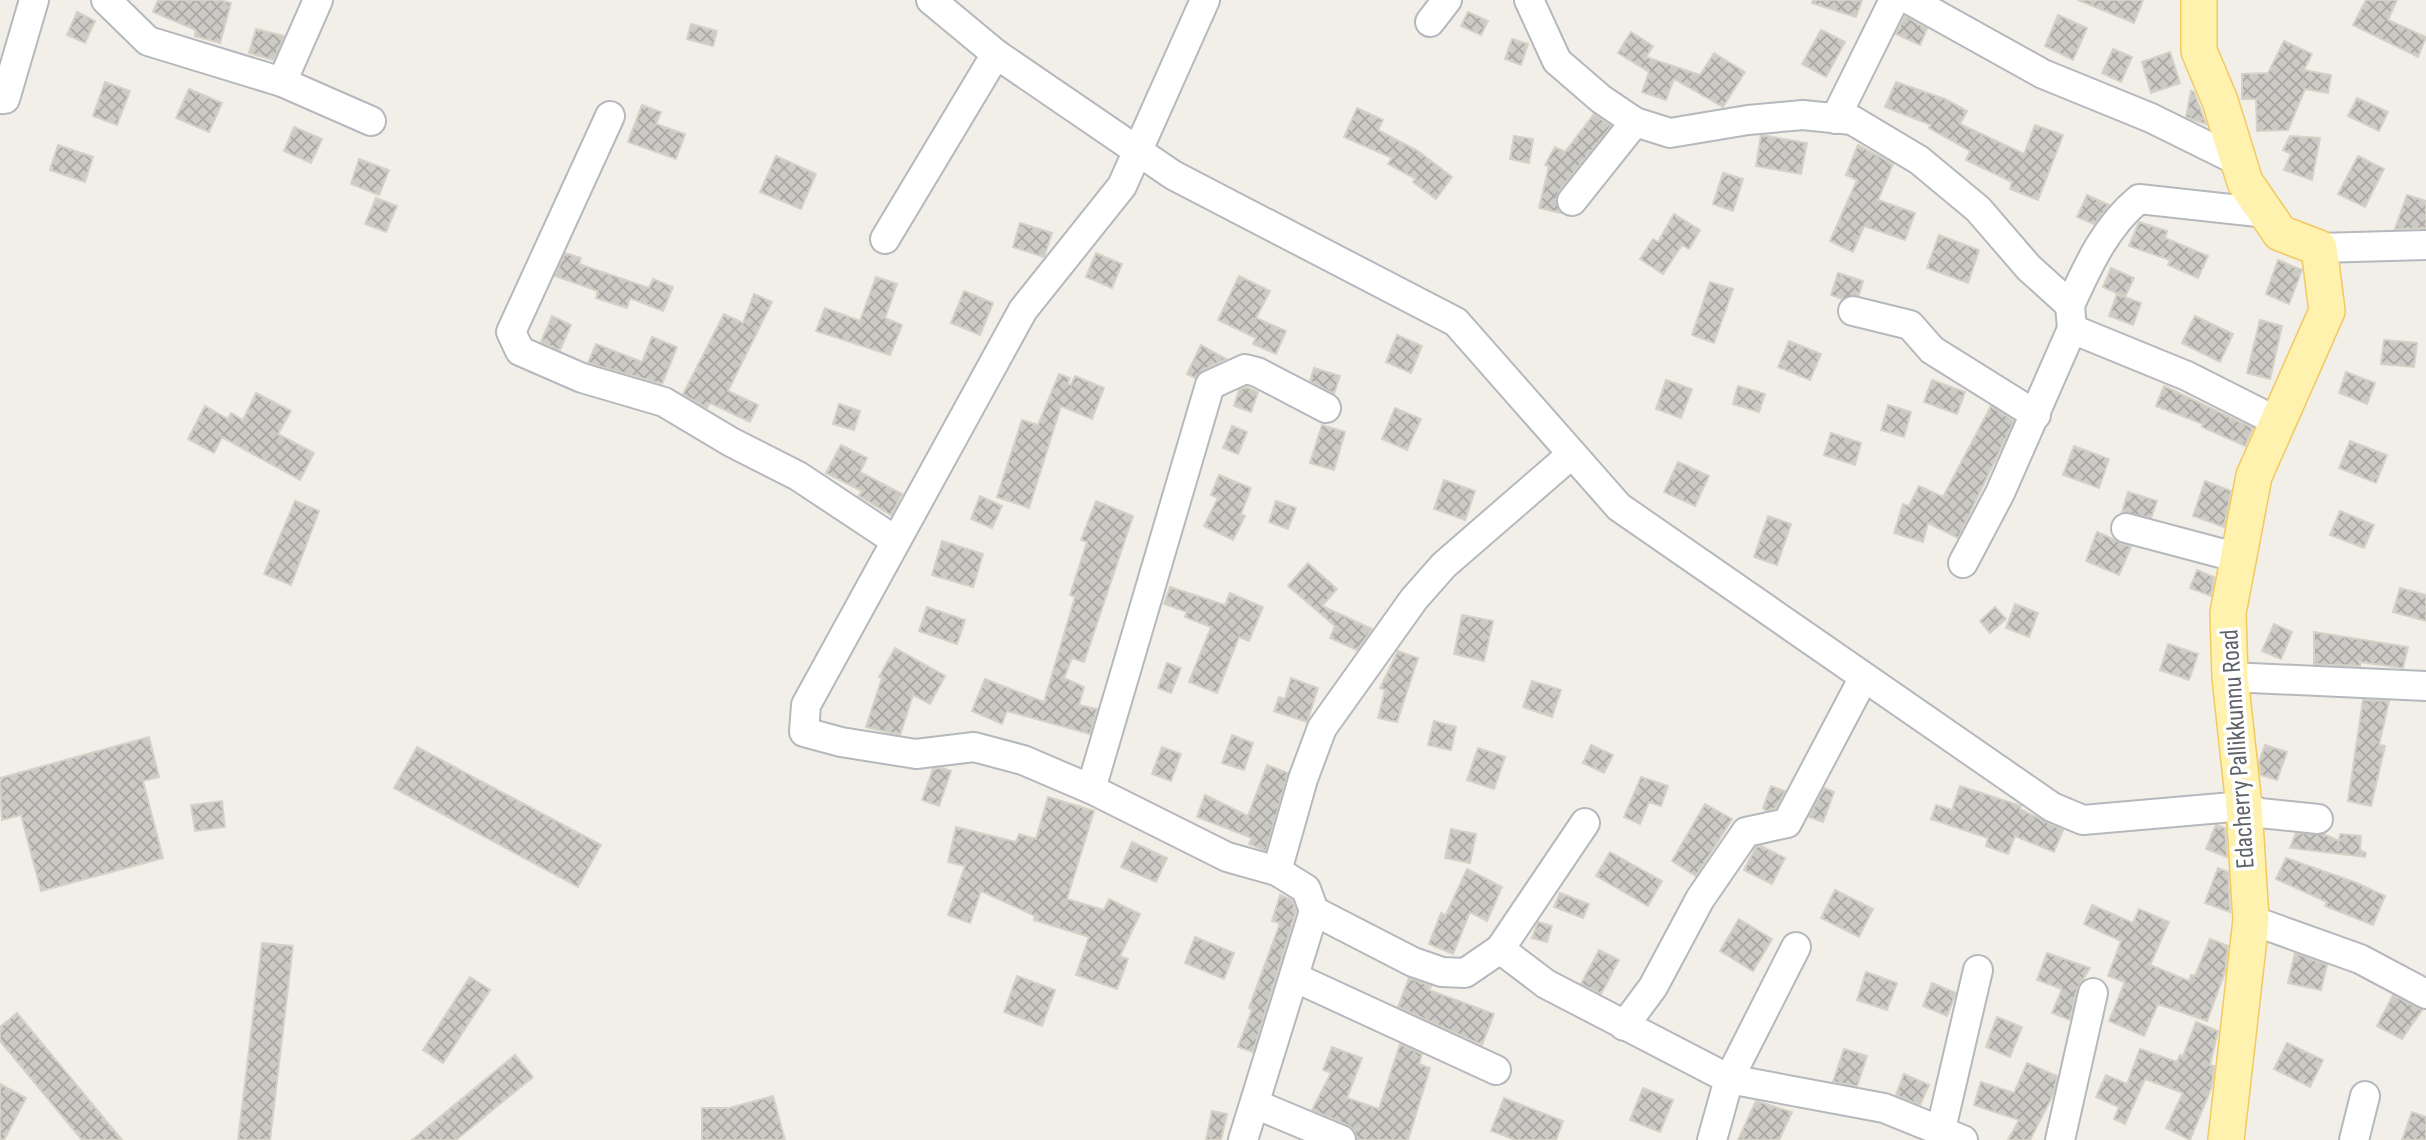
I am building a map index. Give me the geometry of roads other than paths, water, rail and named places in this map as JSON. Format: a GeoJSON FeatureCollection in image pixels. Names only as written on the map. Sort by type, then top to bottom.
{"type":"FeatureCollection","features":[{"type":"Feature","properties":{"kind":"main road"},"geometry":{"type":"LineString","coordinates":[[2200,0],[2199,51],[2220,101],[2245,182],[2280,233],[2319,248]]}},
{"type":"Feature","properties":{"kind":"main road","name":"Edacherry Pallikkunnu Road"},"geometry":{"type":"LineString","coordinates":[[2226,1140],[2251,920],[2244,806],[2230,677],[2228,613],[2254,475],[2327,311],[2319,248]]}},
{"type":"Feature","properties":{"kind":"street"},"geometry":{"type":"LineString","coordinates":[[0,99],[5,99],[34,0]]}},
{"type":"Feature","properties":{"kind":"street"},"geometry":{"type":"LineString","coordinates":[[106,0],[148,41],[282,82],[371,121]]}},
{"type":"Feature","properties":{"kind":"street"},"geometry":{"type":"LineString","coordinates":[[282,82],[318,0]]}},
{"type":"Feature","properties":{"kind":"street"},"geometry":{"type":"LineString","coordinates":[[931,0],[996,54],[1173,175],[1456,322],[1619,507],[1863,679],[2052,807],[2083,820],[2244,806],[2260,813],[2318,820]]}},
{"type":"Feature","properties":{"kind":"street"},"geometry":{"type":"LineString","coordinates":[[1205,0],[1122,187],[1023,310],[806,705],[804,732],[841,742],[916,754],[974,747],[1023,760],[1091,789],[1227,857],[1277,871],[1307,889],[1314,911],[1243,1140]]}},
{"type":"Feature","properties":{"kind":"street"},"geometry":{"type":"LineString","coordinates":[[1430,22],[1447,0]]}},
{"type":"Feature","properties":{"kind":"street"},"geometry":{"type":"LineString","coordinates":[[1529,0],[1557,61],[1601,99],[1635,122],[1670,133],[1748,120],[1802,116],[1852,120],[1919,160],[1978,209],[2071,317],[2278,422]]}},
{"type":"Feature","properties":{"kind":"street"},"geometry":{"type":"LineString","coordinates":[[1835,118],[1894,0]]}},
{"type":"Feature","properties":{"kind":"street"},"geometry":{"type":"LineString","coordinates":[[1910,0],[2043,74],[2151,118],[2238,161]]}},
{"type":"Feature","properties":{"kind":"street"},"geometry":{"type":"LineString","coordinates":[[884,239],[996,54]]}},
{"type":"Feature","properties":{"kind":"street"},"geometry":{"type":"LineString","coordinates":[[610,116],[512,332],[520,351],[582,378],[664,402],[731,442],[798,476],[896,541]]}},
{"type":"Feature","properties":{"kind":"street"},"geometry":{"type":"LineString","coordinates":[[1572,201],[1635,122]]}},
{"type":"Feature","properties":{"kind":"street"},"geometry":{"type":"LineString","coordinates":[[1962,563],[2000,493],[2036,415],[2096,251],[2122,213],[2139,200],[2267,213]]}},
{"type":"Feature","properties":{"kind":"street"},"geometry":{"type":"LineString","coordinates":[[2319,248],[2426,245]]}},
{"type":"Feature","properties":{"kind":"street"},"geometry":{"type":"LineString","coordinates":[[1853,312],[1910,325],[1932,350],[2036,415]]}},
{"type":"Feature","properties":{"kind":"street"},"geometry":{"type":"LineString","coordinates":[[1091,789],[1210,385],[1245,369],[1257,372],[1326,408]]}},
{"type":"Feature","properties":{"kind":"street"},"geometry":{"type":"LineString","coordinates":[[1277,871],[1303,779],[1322,728],[1414,599],[1444,565],[1572,454]]}},
{"type":"Feature","properties":{"kind":"street"},"geometry":{"type":"LineString","coordinates":[[2126,528],[2239,558]]}},
{"type":"Feature","properties":{"kind":"street"},"geometry":{"type":"LineString","coordinates":[[2230,677],[2426,686]]}},
{"type":"Feature","properties":{"kind":"street"},"geometry":{"type":"LineString","coordinates":[[1624,1026],[1653,987],[1700,898],[1746,832],[1787,824],[1863,679]]}},
{"type":"Feature","properties":{"kind":"street"},"geometry":{"type":"LineString","coordinates":[[1314,911],[1413,962],[1442,972],[1465,973],[1500,949],[1585,824]]}},
{"type":"Feature","properties":{"kind":"street"},"geometry":{"type":"LineString","coordinates":[[2251,920],[2360,959],[2426,994]]}},
{"type":"Feature","properties":{"kind":"street"},"geometry":{"type":"LineString","coordinates":[[1712,1140],[1730,1079],[1796,947]]}},
{"type":"Feature","properties":{"kind":"street"},"geometry":{"type":"LineString","coordinates":[[1500,949],[1546,984],[1730,1079],[1884,1108],[1952,1135],[1978,970]]}},
{"type":"Feature","properties":{"kind":"street"},"geometry":{"type":"LineString","coordinates":[[1294,977],[1496,1070]]}},
{"type":"Feature","properties":{"kind":"street"},"geometry":{"type":"LineString","coordinates":[[2060,1140],[2093,993]]}},
{"type":"Feature","properties":{"kind":"street"},"geometry":{"type":"LineString","coordinates":[[2354,1140],[2365,1096]]}},
{"type":"Feature","properties":{"kind":"street"},"geometry":{"type":"LineString","coordinates":[[1255,1104],[1341,1140]]}}]}
